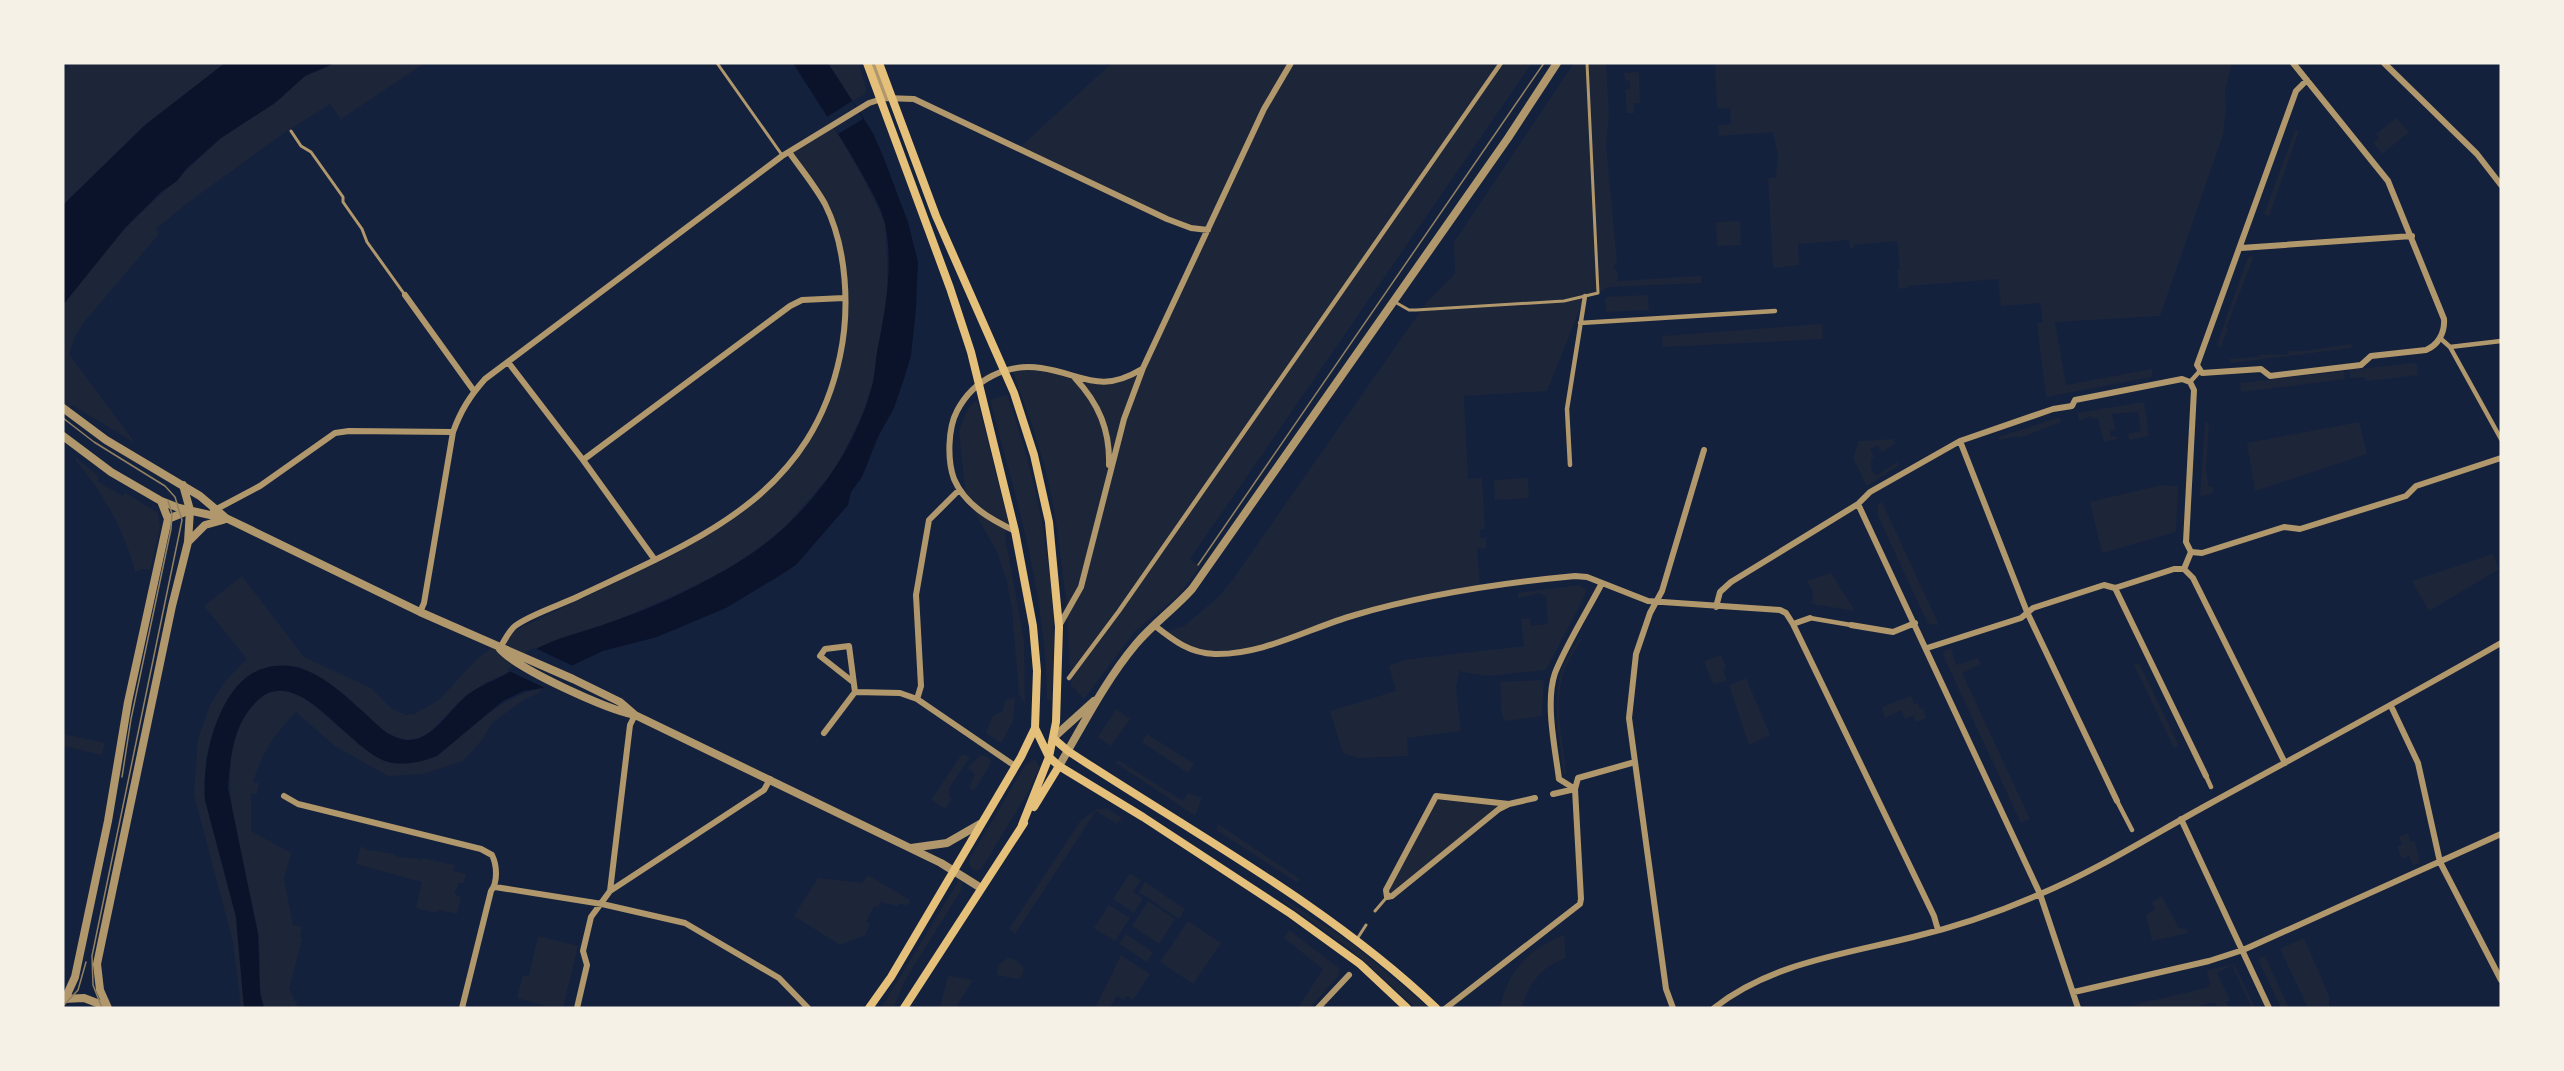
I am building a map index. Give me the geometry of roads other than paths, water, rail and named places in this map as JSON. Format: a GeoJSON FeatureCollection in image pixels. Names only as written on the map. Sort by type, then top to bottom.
{"type":"FeatureCollection","features":[{"type":"Feature","properties":{"kind":"main road"},"geometry":{"type":"LineString","coordinates":[[867,63],[950,288],[971,352],[1015,531],[1033,626],[1037,671],[1035,728],[1041,745],[1059,766],[1143,817],[1291,914],[1360,964],[1407,1008]]}},
{"type":"Feature","properties":{"kind":"main road"},"geometry":{"type":"LineString","coordinates":[[879,63],[936,216],[1014,393],[1034,455],[1049,522],[1059,627],[1057,702],[1049,757],[1022,825]]}},
{"type":"Feature","properties":{"kind":"main road"},"geometry":{"type":"LineString","coordinates":[[868,1008],[891,977],[1021,757],[1035,728]]}},
{"type":"Feature","properties":{"kind":"main road"},"geometry":{"type":"LineString","coordinates":[[1021,757],[1053,738]]}},
{"type":"Feature","properties":{"kind":"main road"},"geometry":{"type":"LineString","coordinates":[[1053,738],[1068,751],[1299,900],[1356,940],[1413,986],[1436,1008]]}},
{"type":"Feature","properties":{"kind":"main road"},"geometry":{"type":"LineString","coordinates":[[904,1008],[1059,766]]}},
{"type":"Feature","properties":{"kind":"street"},"geometry":{"type":"LineString","coordinates":[[873,63],[885,98]]}},
{"type":"Feature","properties":{"kind":"street"},"geometry":{"type":"LineString","coordinates":[[1059,627],[1081,586],[1124,419],[1143,368],[1264,109],[1291,63]]}},
{"type":"Feature","properties":{"kind":"street"},"geometry":{"type":"LineString","coordinates":[[1069,678],[1119,611],[1501,63]]}},
{"type":"Feature","properties":{"kind":"street"},"geometry":{"type":"LineString","coordinates":[[1059,766],[1102,694],[1134,647],[1154,625],[1172,612],[1192,589],[1508,138],[1557,63]]}},
{"type":"Feature","properties":{"kind":"street"},"geometry":{"type":"LineString","coordinates":[[2190,382],[2199,372],[2261,369],[2270,376],[2361,365],[2371,356],[2426,350],[2434,346],[2445,329],[2444,319],[2388,181],[2293,63]]}},
{"type":"Feature","properties":{"kind":"street"},"geometry":{"type":"LineString","coordinates":[[2384,63],[2477,154],[2501,185]]}},
{"type":"Feature","properties":{"kind":"street"},"geometry":{"type":"LineString","coordinates":[[2199,372],[2197,365],[2296,91],[2307,80]]}},
{"type":"Feature","properties":{"kind":"street"},"geometry":{"type":"LineString","coordinates":[[420,612],[424,603],[453,432],[463,406],[474,391],[508,362],[785,154],[869,103],[885,98],[914,99],[1167,219],[1191,228],[1208,230]]}},
{"type":"Feature","properties":{"kind":"street"},"geometry":{"type":"LineString","coordinates":[[500,648],[515,626],[655,560],[748,507],[778,479],[803,448],[832,391],[842,345],[844,298],[840,255],[826,207],[785,154]]}},
{"type":"Feature","properties":{"kind":"street"},"geometry":{"type":"LineString","coordinates":[[2241,248],[2412,236]]}},
{"type":"Feature","properties":{"kind":"street"},"geometry":{"type":"LineString","coordinates":[[405,295],[474,391]]}},
{"type":"Feature","properties":{"kind":"street"},"geometry":{"type":"LineString","coordinates":[[1570,465],[1567,409],[1584,296]]}},
{"type":"Feature","properties":{"kind":"street"},"geometry":{"type":"LineString","coordinates":[[583,460],[790,306],[802,300],[844,298]]}},
{"type":"Feature","properties":{"kind":"street"},"geometry":{"type":"LineString","coordinates":[[1580,323],[1775,311]]}},
{"type":"Feature","properties":{"kind":"street"},"geometry":{"type":"LineString","coordinates":[[2440,338],[2450,347],[2501,439]]}},
{"type":"Feature","properties":{"kind":"street"},"geometry":{"type":"LineString","coordinates":[[2450,347],[2501,341]]}},
{"type":"Feature","properties":{"kind":"street"},"geometry":{"type":"LineString","coordinates":[[508,362],[583,460],[655,560]]}},
{"type":"Feature","properties":{"kind":"street"},"geometry":{"type":"LineString","coordinates":[[1015,531],[980,512],[959,490],[952,474],[951,429],[960,404],[975,386],[992,375],[1019,369],[1041,368],[1075,378],[1107,382],[1126,378],[1143,368]]}},
{"type":"Feature","properties":{"kind":"street"},"geometry":{"type":"LineString","coordinates":[[1075,378],[1089,394],[1105,425],[1110,449],[1109,475]]}},
{"type":"Feature","properties":{"kind":"street"},"geometry":{"type":"LineString","coordinates":[[1716,607],[1720,592],[1731,582],[1858,504],[1869,492],[1960,441],[2053,410],[2072,406],[2075,400],[2182,380],[2190,382],[2194,390],[2186,542],[2191,552],[2184,569]]}},
{"type":"Feature","properties":{"kind":"street"},"geometry":{"type":"LineString","coordinates":[[63,408],[114,445],[200,496],[228,519],[420,612],[565,675],[620,702],[635,715]]}},
{"type":"Feature","properties":{"kind":"street"},"geometry":{"type":"LineString","coordinates":[[208,515],[260,486],[335,433],[349,431],[453,432]]}},
{"type":"Feature","properties":{"kind":"street"},"geometry":{"type":"LineString","coordinates":[[63,436],[111,472],[161,501],[228,519]]}},
{"type":"Feature","properties":{"kind":"street"},"geometry":{"type":"LineString","coordinates":[[1960,441],[2026,612],[2132,830]]}},
{"type":"Feature","properties":{"kind":"street"},"geometry":{"type":"LineString","coordinates":[[1673,1008],[1666,989],[1629,718],[1636,654],[1650,613],[1657,602],[1704,450]]}},
{"type":"Feature","properties":{"kind":"street"},"geometry":{"type":"LineString","coordinates":[[2191,552],[2202,553],[2284,527],[2300,529],[2406,496],[2414,487],[2501,458]]}},
{"type":"Feature","properties":{"kind":"street"},"geometry":{"type":"LineString","coordinates":[[109,1008],[98,983],[98,964],[172,606],[188,542],[189,510],[183,485]]}},
{"type":"Feature","properties":{"kind":"street"},"geometry":{"type":"LineString","coordinates":[[917,699],[921,687],[916,595],[929,520],[959,490]]}},
{"type":"Feature","properties":{"kind":"street"},"geometry":{"type":"LineString","coordinates":[[109,1008],[90,999],[64,999],[75,977],[79,960],[108,821],[128,702],[168,519],[161,501]]}},
{"type":"Feature","properties":{"kind":"street"},"geometry":{"type":"LineString","coordinates":[[1858,504],[2040,894],[2078,1008]]}},
{"type":"Feature","properties":{"kind":"street"},"geometry":{"type":"LineString","coordinates":[[168,519],[189,510]]}},
{"type":"Feature","properties":{"kind":"street"},"geometry":{"type":"LineString","coordinates":[[188,542],[205,525],[228,519]]}},
{"type":"Feature","properties":{"kind":"street"},"geometry":{"type":"LineString","coordinates":[[1927,648],[2021,618],[2026,612],[2104,585],[2115,588],[2174,569],[2184,569],[2193,578],[2285,763]]}},
{"type":"Feature","properties":{"kind":"street"},"geometry":{"type":"LineString","coordinates":[[1154,625],[1179,645],[1192,650],[1226,654],[1257,649],[1344,618],[1430,596],[1480,587],[1575,576],[1587,577],[1648,601],[1780,610],[1793,624],[1934,916],[1938,930]]}},
{"type":"Feature","properties":{"kind":"street"},"geometry":{"type":"LineString","coordinates":[[1575,789],[1559,779],[1552,719],[1552,692],[1555,674],[1602,583]]}},
{"type":"Feature","properties":{"kind":"street"},"geometry":{"type":"LineString","coordinates":[[2115,588],[2211,787]]}},
{"type":"Feature","properties":{"kind":"street"},"geometry":{"type":"LineString","coordinates":[[1793,624],[1810,618],[1893,632],[1915,623]]}},
{"type":"Feature","properties":{"kind":"street"},"geometry":{"type":"LineString","coordinates":[[1714,1008],[1743,988],[1784,970],[1810,961],[1938,930],[2040,894],[2391,706],[2501,643]]}},
{"type":"Feature","properties":{"kind":"street"},"geometry":{"type":"LineString","coordinates":[[824,733],[855,692],[849,646],[825,649],[820,657],[853,682]]}},
{"type":"Feature","properties":{"kind":"street"},"geometry":{"type":"LineString","coordinates":[[500,648],[514,661],[553,681],[616,711],[635,715],[770,779],[953,870],[981,888]]}},
{"type":"Feature","properties":{"kind":"street"},"geometry":{"type":"LineString","coordinates":[[855,692],[900,693],[917,699],[1015,766]]}},
{"type":"Feature","properties":{"kind":"street"},"geometry":{"type":"LineString","coordinates":[[1053,738],[1102,694]]}},
{"type":"Feature","properties":{"kind":"street"},"geometry":{"type":"LineString","coordinates":[[2391,706],[2418,763],[2440,862],[2501,980]]}},
{"type":"Feature","properties":{"kind":"street"},"geometry":{"type":"LineString","coordinates":[[577,1008],[587,964],[583,951],[591,917],[610,891],[630,725],[635,715]]}},
{"type":"Feature","properties":{"kind":"street"},"geometry":{"type":"LineString","coordinates":[[1446,1008],[1580,904],[1575,789],[1578,778],[1635,762]]}},
{"type":"Feature","properties":{"kind":"street"},"geometry":{"type":"LineString","coordinates":[[610,891],[764,790],[770,779]]}},
{"type":"Feature","properties":{"kind":"street"},"geometry":{"type":"LineString","coordinates":[[1553,794],[1575,789]]}},
{"type":"Feature","properties":{"kind":"street"},"geometry":{"type":"LineString","coordinates":[[285,796],[298,804],[481,849],[495,859],[495,886],[491,891],[462,1008]]}},
{"type":"Feature","properties":{"kind":"street"},"geometry":{"type":"LineString","coordinates":[[1509,804],[1436,796],[1386,890],[1387,897],[1392,896],[1499,809],[1509,804],[1535,798]]}},
{"type":"Feature","properties":{"kind":"street"},"geometry":{"type":"LineString","coordinates":[[2181,819],[2269,1008]]}},
{"type":"Feature","properties":{"kind":"street"},"geometry":{"type":"LineString","coordinates":[[910,848],[947,843],[980,824]]}},
{"type":"Feature","properties":{"kind":"street"},"geometry":{"type":"LineString","coordinates":[[2074,992],[2209,961],[2243,950],[2501,834]]}},
{"type":"Feature","properties":{"kind":"street"},"geometry":{"type":"LineString","coordinates":[[495,886],[602,904],[686,923],[779,978],[808,1008]]}},
{"type":"Feature","properties":{"kind":"street"},"geometry":{"type":"LineString","coordinates":[[1318,1008],[1354,970]]}},
{"type":"Feature","properties":{"kind":"lane"},"geometry":{"type":"LineString","coordinates":[[717,63],[785,154]]}},
{"type":"Feature","properties":{"kind":"lane"},"geometry":{"type":"LineString","coordinates":[[1394,301],[1409,309],[1564,301],[1598,293],[1587,63]]}},
{"type":"Feature","properties":{"kind":"lane"},"geometry":{"type":"LineString","coordinates":[[291,131],[301,146],[311,152],[343,197],[343,202],[362,229],[367,242],[405,295]]}},
{"type":"Feature","properties":{"kind":"lane"},"geometry":{"type":"LineString","coordinates":[[1376,911],[1387,897]]}},
{"type":"Feature","properties":{"kind":"lane"},"geometry":{"type":"LineString","coordinates":[[1356,940],[1366,925]]}},
{"type":"Feature","properties":{"kind":"tram line"},"geometry":{"type":"LineString","coordinates":[[1198,565],[1544,63]]}},
{"type":"Feature","properties":{"kind":"tram line"},"geometry":{"type":"LineString","coordinates":[[63,418],[94,442],[165,486],[175,497],[182,520],[92,956],[93,985],[102,1008]]}},
{"type":"Feature","properties":{"kind":"tram line"},"geometry":{"type":"LineString","coordinates":[[122,777],[131,719],[171,529],[172,514],[168,501]]}},
{"type":"Feature","properties":{"kind":"tram line"},"geometry":{"type":"LineString","coordinates":[[63,1006],[78,990],[86,962]]}}]}
